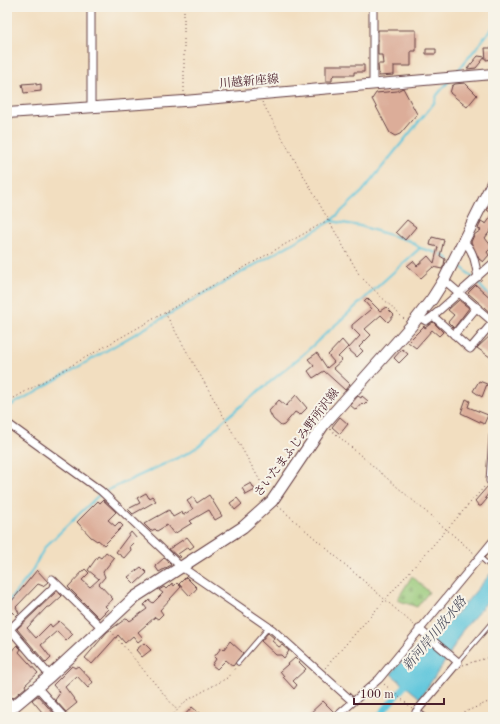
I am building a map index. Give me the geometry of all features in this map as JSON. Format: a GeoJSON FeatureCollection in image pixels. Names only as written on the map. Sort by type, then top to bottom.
{"type":"FeatureCollection","features":[{"type":"Feature","properties":{"kind":"main road","name":"川越新座線"},"geometry":{"type":"LineString","coordinates":[[7,113],[184,101],[493,74]]}},
{"type":"Feature","properties":{"kind":"main road","name":"さいたまふじみ野所沢線"},"geometry":{"type":"LineString","coordinates":[[9,706],[37,687],[50,676],[134,597],[180,566],[243,527],[272,502],[324,424],[419,317],[444,280],[492,186]]}},
{"type":"Feature","properties":{"kind":"street"},"geometry":{"type":"LineString","coordinates":[[90,107],[91,7]]}},
{"type":"Feature","properties":{"kind":"street"},"geometry":{"type":"LineString","coordinates":[[373,7],[373,85]]}},
{"type":"Feature","properties":{"kind":"street"},"geometry":{"type":"LineString","coordinates":[[463,241],[470,246],[474,256],[478,277]]}},
{"type":"Feature","properties":{"kind":"street"},"geometry":{"type":"LineString","coordinates":[[419,317],[426,321],[433,316],[493,263]]}},
{"type":"Feature","properties":{"kind":"street"},"geometry":{"type":"LineString","coordinates":[[433,316],[470,350],[493,322],[460,292],[444,280]]}},
{"type":"Feature","properties":{"kind":"street"},"geometry":{"type":"LineString","coordinates":[[454,335],[477,307]]}},
{"type":"Feature","properties":{"kind":"street"},"geometry":{"type":"LineString","coordinates":[[7,423],[101,491],[180,566],[269,627],[353,702]]}},
{"type":"Feature","properties":{"kind":"street"},"geometry":{"type":"LineString","coordinates":[[490,481],[493,436]]}},
{"type":"Feature","properties":{"kind":"street"},"geometry":{"type":"LineString","coordinates":[[336,717],[379,679],[422,631],[452,590],[482,558],[493,541]]}},
{"type":"Feature","properties":{"kind":"street"},"geometry":{"type":"LineString","coordinates":[[50,676],[10,630],[54,581],[104,626]]}},
{"type":"Feature","properties":{"kind":"street"},"geometry":{"type":"LineString","coordinates":[[422,631],[457,662],[416,712],[423,717]]}},
{"type":"Feature","properties":{"kind":"street"},"geometry":{"type":"LineString","coordinates":[[37,687],[64,717]]}},
{"type":"Feature","properties":{"kind":"lane"},"geometry":{"type":"LineString","coordinates":[[482,558],[493,569]]}},
{"type":"Feature","properties":{"kind":"lane"},"geometry":{"type":"LineString","coordinates":[[457,662],[493,621]]}},
{"type":"Feature","properties":{"kind":"lane"},"geometry":{"type":"LineString","coordinates":[[238,663],[269,627]]}},
{"type":"Feature","properties":{"kind":"path"},"geometry":{"type":"LineString","coordinates":[[184,7],[184,101]]}},
{"type":"Feature","properties":{"kind":"path"},"geometry":{"type":"LineString","coordinates":[[257,94],[360,276],[412,326]]}},
{"type":"Feature","properties":{"kind":"path"},"geometry":{"type":"LineString","coordinates":[[7,402],[328,220]]}},
{"type":"Feature","properties":{"kind":"path"},"geometry":{"type":"LineString","coordinates":[[165,313],[272,502],[422,631]]}},
{"type":"Feature","properties":{"kind":"path"},"geometry":{"type":"LineString","coordinates":[[324,424],[482,558]]}},
{"type":"Feature","properties":{"kind":"path"},"geometry":{"type":"LineString","coordinates":[[321,673],[490,481]]}},
{"type":"Feature","properties":{"kind":"path"},"geometry":{"type":"LineString","coordinates":[[104,626],[177,710]]}},
{"type":"Feature","properties":{"kind":"path"},"geometry":{"type":"LineString","coordinates":[[457,662],[463,665],[493,656]]}},
{"type":"Feature","properties":{"kind":"path"},"geometry":{"type":"LineString","coordinates":[[171,717],[186,701],[227,678],[238,663]]}},
{"type":"Feature","properties":{"kind":"path"},"geometry":{"type":"LineString","coordinates":[[381,682],[412,708]]}},
{"type":"Feature","properties":{"kind":"path"},"geometry":{"type":"LineString","coordinates":[[453,717],[493,700]]}},
{"type":"Feature","properties":{"kind":"green space"},"geometry":{"type":"Polygon","coordinates":[[[412,576],[429,592],[417,607],[397,600],[412,576]]]}},
{"type":"Feature","properties":{"kind":"water"},"geometry":{"type":"Polygon","coordinates":[[[493,571],[493,595],[462,631],[448,657],[420,698],[391,674],[400,663],[450,621],[493,571]]]}},
{"type":"Feature","properties":{"kind":"building"},"geometry":{"type":"Polygon","coordinates":[[[378,30],[416,30],[416,51],[411,51],[411,66],[394,66],[394,75],[379,76],[378,64],[383,64],[382,55],[378,55],[378,30]]]}},
{"type":"Feature","properties":{"kind":"building"},"geometry":{"type":"Polygon","coordinates":[[[485,48],[493,48],[493,59],[486,60],[485,48]]]}},
{"type":"Feature","properties":{"kind":"building"},"geometry":{"type":"Polygon","coordinates":[[[426,49],[436,49],[436,54],[426,54],[426,49]]]}},
{"type":"Feature","properties":{"kind":"building"},"geometry":{"type":"Polygon","coordinates":[[[478,56],[485,57],[476,68],[467,69],[478,56]]]}},
{"type":"Feature","properties":{"kind":"building"},"geometry":{"type":"Polygon","coordinates":[[[326,65],[364,65],[364,72],[354,72],[354,75],[334,75],[332,77],[332,81],[326,81],[326,65]]]}},
{"type":"Feature","properties":{"kind":"building"},"geometry":{"type":"Polygon","coordinates":[[[36,83],[36,85],[41,84],[41,91],[24,93],[22,84],[36,83]]]}},
{"type":"Feature","properties":{"kind":"building"},"geometry":{"type":"Polygon","coordinates":[[[465,83],[477,95],[467,107],[450,93],[452,86],[455,84],[465,83]]]}},
{"type":"Feature","properties":{"kind":"building"},"geometry":{"type":"Polygon","coordinates":[[[403,88],[417,114],[400,134],[395,136],[390,133],[372,99],[376,93],[397,91],[403,88]]]}},
{"type":"Feature","properties":{"kind":"building"},"geometry":{"type":"Polygon","coordinates":[[[493,200],[493,214],[487,210],[493,200]]]}},
{"type":"Feature","properties":{"kind":"building"},"geometry":{"type":"Polygon","coordinates":[[[493,214],[493,227],[485,238],[492,247],[487,252],[489,255],[483,262],[479,259],[471,242],[474,235],[481,230],[478,229],[481,221],[486,224],[493,214]]]}},
{"type":"Feature","properties":{"kind":"building"},"geometry":{"type":"Polygon","coordinates":[[[407,220],[416,227],[405,240],[396,232],[407,220]]]}},
{"type":"Feature","properties":{"kind":"building"},"geometry":{"type":"Polygon","coordinates":[[[432,237],[444,240],[440,256],[445,259],[444,265],[442,269],[433,267],[421,278],[407,266],[413,261],[417,266],[428,256],[434,263],[438,247],[430,245],[432,237]]]}},
{"type":"Feature","properties":{"kind":"building"},"geometry":{"type":"Polygon","coordinates":[[[476,285],[493,300],[493,315],[468,293],[476,285]]]}},
{"type":"Feature","properties":{"kind":"building"},"geometry":{"type":"Polygon","coordinates":[[[367,298],[380,311],[386,307],[394,315],[388,322],[381,315],[365,329],[371,335],[359,347],[363,351],[357,357],[348,349],[360,336],[352,328],[352,325],[371,309],[364,301],[367,298]]]}},
{"type":"Feature","properties":{"kind":"building"},"geometry":{"type":"Polygon","coordinates":[[[459,300],[469,308],[454,328],[448,322],[454,315],[448,310],[459,300]]]}},
{"type":"Feature","properties":{"kind":"building"},"geometry":{"type":"Polygon","coordinates":[[[433,322],[443,332],[439,336],[432,330],[416,348],[408,342],[424,326],[425,328],[433,322]]]}},
{"type":"Feature","properties":{"kind":"building"},"geometry":{"type":"Polygon","coordinates":[[[493,333],[493,353],[490,357],[477,348],[493,333]]]}},
{"type":"Feature","properties":{"kind":"building"},"geometry":{"type":"Polygon","coordinates":[[[342,340],[348,347],[338,357],[342,360],[333,368],[350,384],[345,390],[324,371],[313,378],[308,371],[314,366],[308,359],[317,353],[327,368],[334,362],[328,355],[342,340]]]}},
{"type":"Feature","properties":{"kind":"building"},"geometry":{"type":"Polygon","coordinates":[[[402,349],[408,354],[399,363],[394,358],[402,349]]]}},
{"type":"Feature","properties":{"kind":"building"},"geometry":{"type":"Polygon","coordinates":[[[479,381],[487,384],[482,397],[473,391],[479,381]]]}},
{"type":"Feature","properties":{"kind":"building"},"geometry":{"type":"Polygon","coordinates":[[[296,395],[307,408],[300,415],[295,412],[284,425],[281,426],[273,419],[269,411],[279,400],[286,406],[296,395]]]}},
{"type":"Feature","properties":{"kind":"building"},"geometry":{"type":"Polygon","coordinates":[[[358,396],[361,398],[362,396],[368,401],[364,405],[362,403],[356,410],[350,405],[358,396]]]}},
{"type":"Feature","properties":{"kind":"building"},"geometry":{"type":"Polygon","coordinates":[[[466,399],[470,401],[468,407],[488,415],[484,424],[461,413],[466,399]]]}},
{"type":"Feature","properties":{"kind":"building"},"geometry":{"type":"Polygon","coordinates":[[[340,417],[348,424],[340,434],[332,427],[340,417]]]}},
{"type":"Feature","properties":{"kind":"building"},"geometry":{"type":"Polygon","coordinates":[[[251,483],[255,490],[246,495],[242,488],[251,483]]]}},
{"type":"Feature","properties":{"kind":"building"},"geometry":{"type":"Polygon","coordinates":[[[488,486],[492,489],[485,498],[487,499],[481,506],[479,506],[475,501],[488,486]]]}},
{"type":"Feature","properties":{"kind":"building"},"geometry":{"type":"Polygon","coordinates":[[[146,493],[149,498],[152,496],[156,501],[133,514],[128,509],[140,503],[137,498],[146,493]]]}},
{"type":"Feature","properties":{"kind":"building"},"geometry":{"type":"Polygon","coordinates":[[[209,495],[222,516],[215,520],[209,510],[190,521],[192,523],[174,534],[167,525],[157,531],[155,529],[151,531],[144,524],[169,510],[173,517],[182,512],[183,515],[193,509],[187,501],[193,497],[197,503],[209,495]]]}},
{"type":"Feature","properties":{"kind":"building"},"geometry":{"type":"Polygon","coordinates":[[[237,498],[242,504],[235,510],[230,503],[237,498]]]}},
{"type":"Feature","properties":{"kind":"building"},"geometry":{"type":"Polygon","coordinates":[[[103,500],[116,512],[108,520],[115,526],[119,522],[123,526],[104,545],[91,537],[77,522],[98,501],[100,503],[103,500]]]}},
{"type":"Feature","properties":{"kind":"building"},"geometry":{"type":"Polygon","coordinates":[[[131,532],[137,539],[130,546],[131,550],[124,558],[116,552],[131,532]]]}},
{"type":"Feature","properties":{"kind":"building"},"geometry":{"type":"Polygon","coordinates":[[[187,537],[194,546],[190,549],[188,547],[178,554],[181,557],[179,558],[169,549],[187,537]]]}},
{"type":"Feature","properties":{"kind":"building"},"geometry":{"type":"Polygon","coordinates":[[[106,552],[114,558],[103,572],[105,577],[99,584],[113,599],[105,606],[108,609],[99,618],[68,587],[85,569],[89,573],[82,580],[90,587],[99,579],[88,570],[98,556],[101,558],[106,552]]]}},
{"type":"Feature","properties":{"kind":"building"},"geometry":{"type":"Polygon","coordinates":[[[164,558],[171,565],[159,572],[155,566],[164,558]]]}},
{"type":"Feature","properties":{"kind":"building"},"geometry":{"type":"Polygon","coordinates":[[[141,567],[147,573],[135,584],[128,577],[141,567]]]}},
{"type":"Feature","properties":{"kind":"building"},"geometry":{"type":"Polygon","coordinates":[[[37,570],[48,582],[43,586],[38,584],[16,607],[19,613],[16,616],[12,612],[7,618],[7,607],[37,570]]]}},
{"type":"Feature","properties":{"kind":"building"},"geometry":{"type":"Polygon","coordinates":[[[186,577],[197,588],[190,596],[179,584],[186,577]]]}},
{"type":"Feature","properties":{"kind":"building"},"geometry":{"type":"Polygon","coordinates":[[[172,583],[174,586],[177,583],[181,587],[160,610],[163,614],[158,619],[155,617],[138,632],[143,638],[138,642],[133,636],[125,643],[118,635],[92,664],[85,658],[107,632],[127,618],[130,621],[147,609],[144,605],[149,600],[153,603],[163,593],[159,590],[164,587],[166,589],[172,583]]]}},
{"type":"Feature","properties":{"kind":"building"},"geometry":{"type":"Polygon","coordinates":[[[57,591],[62,596],[50,607],[47,607],[27,628],[36,638],[50,624],[52,627],[59,621],[73,634],[66,641],[57,631],[41,645],[51,658],[46,663],[17,629],[57,591]]]}},
{"type":"Feature","properties":{"kind":"building"},"geometry":{"type":"Polygon","coordinates":[[[268,633],[274,638],[272,641],[279,647],[282,645],[289,651],[284,658],[281,655],[276,655],[261,641],[268,633]]]}},
{"type":"Feature","properties":{"kind":"building"},"geometry":{"type":"Polygon","coordinates":[[[230,641],[243,653],[233,666],[226,660],[217,669],[212,665],[216,659],[214,657],[221,648],[224,649],[230,641]]]}},
{"type":"Feature","properties":{"kind":"building"},"geometry":{"type":"Polygon","coordinates":[[[144,643],[151,650],[142,657],[136,650],[144,643]]]}},
{"type":"Feature","properties":{"kind":"building"},"geometry":{"type":"Polygon","coordinates":[[[17,645],[21,649],[19,652],[38,673],[25,685],[26,687],[13,698],[7,694],[7,656],[17,645]]]}},
{"type":"Feature","properties":{"kind":"building"},"geometry":{"type":"Polygon","coordinates":[[[295,658],[306,669],[293,681],[297,685],[294,689],[283,677],[284,676],[280,671],[295,658]]]}},
{"type":"Feature","properties":{"kind":"building"},"geometry":{"type":"Polygon","coordinates":[[[72,666],[75,668],[78,666],[93,682],[88,688],[77,676],[65,687],[77,703],[66,712],[55,700],[60,693],[53,685],[72,666]]]}},
{"type":"Feature","properties":{"kind":"building"},"geometry":{"type":"Polygon","coordinates":[[[37,696],[56,716],[37,717],[42,712],[32,700],[37,696]]]}},
{"type":"Feature","properties":{"kind":"building"},"geometry":{"type":"Polygon","coordinates":[[[323,701],[334,712],[329,717],[306,717],[323,701]]]}},
{"type":"Feature","properties":{"kind":"building"},"geometry":{"type":"Polygon","coordinates":[[[192,707],[198,712],[203,717],[183,717],[192,707]]]}},
{"type":"Feature","properties":{"kind":"waterway"},"geometry":{"type":"LineString","coordinates":[[456,73],[493,27]]}},
{"type":"Feature","properties":{"kind":"waterway"},"geometry":{"type":"LineString","coordinates":[[7,408],[331,221],[362,192],[434,103],[437,95],[449,81]]}},
{"type":"Feature","properties":{"kind":"waterway"},"geometry":{"type":"LineString","coordinates":[[331,221],[360,226],[410,241],[420,248],[443,255],[450,260]]}},
{"type":"Feature","properties":{"kind":"waterway"},"geometry":{"type":"LineString","coordinates":[[104,492],[188,453],[200,445],[223,421],[299,358],[420,248]]}},
{"type":"Feature","properties":{"kind":"waterway"},"geometry":{"type":"LineString","coordinates":[[456,263],[493,299]]}},
{"type":"Feature","properties":{"kind":"waterway"},"geometry":{"type":"LineString","coordinates":[[7,603],[29,576],[45,547],[100,494]]}},
{"type":"Feature","properties":{"kind":"waterway","name":"新河岸川放水路"},"geometry":{"type":"LineString","coordinates":[[378,717],[410,680]]}}]}
